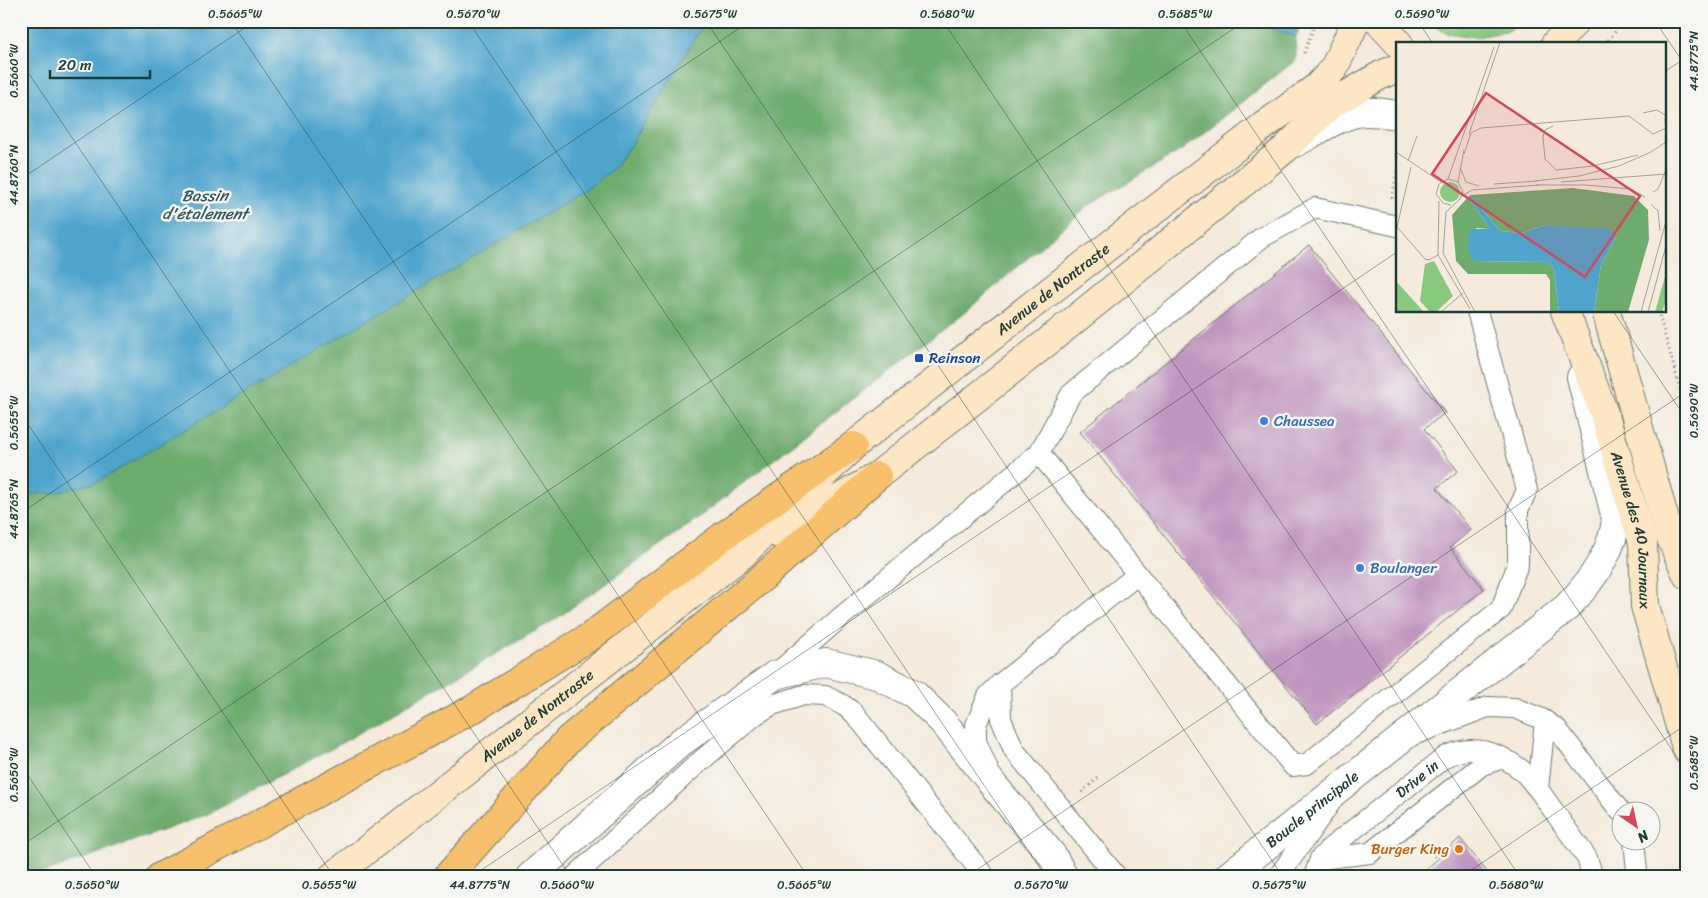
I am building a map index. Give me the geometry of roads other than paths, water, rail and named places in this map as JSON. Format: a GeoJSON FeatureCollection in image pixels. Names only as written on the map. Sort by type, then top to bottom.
{"type":"FeatureCollection","features":[{"type":"Feature","properties":{"kind":"highway"},"geometry":{"type":"LineString","coordinates":[[160,877],[482,704],[591,636],[726,534],[853,446]]}},
{"type":"Feature","properties":{"kind":"highway"},"geometry":{"type":"LineString","coordinates":[[447,877],[569,739],[764,578],[877,476]]}},
{"type":"Feature","properties":{"kind":"street","name":"Avenue de Nontraste"},"geometry":{"type":"LineString","coordinates":[[332,877],[743,554],[853,446],[1317,87],[1334,68],[1356,21]]}},
{"type":"Feature","properties":{"kind":"street"},"geometry":{"type":"LineString","coordinates":[[1378,21],[1397,42]]}},
{"type":"Feature","properties":{"kind":"street"},"geometry":{"type":"LineString","coordinates":[[1557,42],[1576,21]]}},
{"type":"Feature","properties":{"kind":"street","name":"Avenue de Nontraste"},"geometry":{"type":"LineString","coordinates":[[743,554],[877,476],[1061,331],[1285,149],[1331,104],[1396,68]]}},
{"type":"Feature","properties":{"kind":"street"},"geometry":{"type":"LineString","coordinates":[[1285,149],[1341,118],[1358,112],[1396,115]]}},
{"type":"Feature","properties":{"kind":"street","name":"Avenue des 40 Journaux"},"geometry":{"type":"LineString","coordinates":[[1606,312],[1669,534],[1687,575]]}},
{"type":"Feature","properties":{"kind":"street","name":"Avenue des 40 Journaux"},"geometry":{"type":"LineString","coordinates":[[1566,314],[1605,416],[1643,544],[1645,606],[1687,751]]}},
{"type":"Feature","properties":{"kind":"street","name":"Boucle principale"},"geometry":{"type":"LineString","coordinates":[[1226,877],[1567,607],[1596,570],[1615,533],[1616,519],[1566,314]]}},
{"type":"Feature","properties":{"kind":"street"},"geometry":{"type":"LineString","coordinates":[[530,877],[681,742],[776,675],[826,663],[877,675],[914,694],[943,722],[1052,855],[1064,877]]}},
{"type":"Feature","properties":{"kind":"lane"},"geometry":{"type":"LineString","coordinates":[[776,675],[841,616],[1040,453],[1071,394],[1261,238],[1315,208],[1396,226]]}},
{"type":"Feature","properties":{"kind":"lane"},"geometry":{"type":"LineString","coordinates":[[1040,453],[1293,766],[1307,764],[1501,609],[1518,564],[1518,510],[1527,490],[1477,312]]}},
{"type":"Feature","properties":{"kind":"lane"},"geometry":{"type":"LineString","coordinates":[[995,787],[976,741],[976,725],[988,696],[1000,684],[1137,574]]}},
{"type":"Feature","properties":{"kind":"lane"},"geometry":{"type":"LineString","coordinates":[[1000,684],[1002,719],[1014,750],[1118,877]]}},
{"type":"Feature","properties":{"kind":"lane"},"geometry":{"type":"LineString","coordinates":[[574,877],[696,765],[755,715],[772,705],[804,695],[825,696],[843,705],[854,714],[985,877]]}},
{"type":"Feature","properties":{"kind":"lane"},"geometry":{"type":"LineString","coordinates":[[1398,741],[1488,707],[1515,708],[1557,728],[1611,800]]}},
{"type":"Feature","properties":{"kind":"lane"},"geometry":{"type":"LineString","coordinates":[[1538,789],[1545,722]]}},
{"type":"Feature","properties":{"kind":"lane","name":"Drive in"},"geometry":{"type":"LineString","coordinates":[[1317,868],[1329,849],[1445,757],[1454,752],[1467,749],[1486,751],[1503,758],[1522,770],[1538,789],[1587,858],[1593,877]]}},
{"type":"Feature","properties":{"kind":"lane"},"geometry":{"type":"LineString","coordinates":[[1317,868],[1370,853],[1482,765],[1503,758]]}},
{"type":"Feature","properties":{"kind":"lane"},"geometry":{"type":"LineString","coordinates":[[1278,877],[1343,784]]}},
{"type":"Feature","properties":{"kind":"lane"},"geometry":{"type":"LineString","coordinates":[[1635,850],[1637,872],[1635,877]]}},
{"type":"Feature","properties":{"kind":"water","name":"Bassin d'étalement"},"geometry":{"type":"Polygon","coordinates":[[[21,21],[705,21],[632,143],[612,170],[583,192],[97,482],[53,493],[21,494],[21,21]]]}},
{"type":"Feature","properties":{"kind":"water"},"geometry":{"type":"Polygon","coordinates":[[[1250,21],[1301,21],[1296,37],[1250,21]]]}},
{"type":"Feature","properties":{"kind":"place","name":"Reinson"},"geometry":{"type":"Point","coordinates":[919,358]}},
{"type":"Feature","properties":{"kind":"place","name":"Chaussea"},"geometry":{"type":"Point","coordinates":[1264,421]}},
{"type":"Feature","properties":{"kind":"place","name":"Boulanger"},"geometry":{"type":"Point","coordinates":[1360,568]}},
{"type":"Feature","properties":{"kind":"place","name":"Burger King"},"geometry":{"type":"Point","coordinates":[1459,849]}}]}
